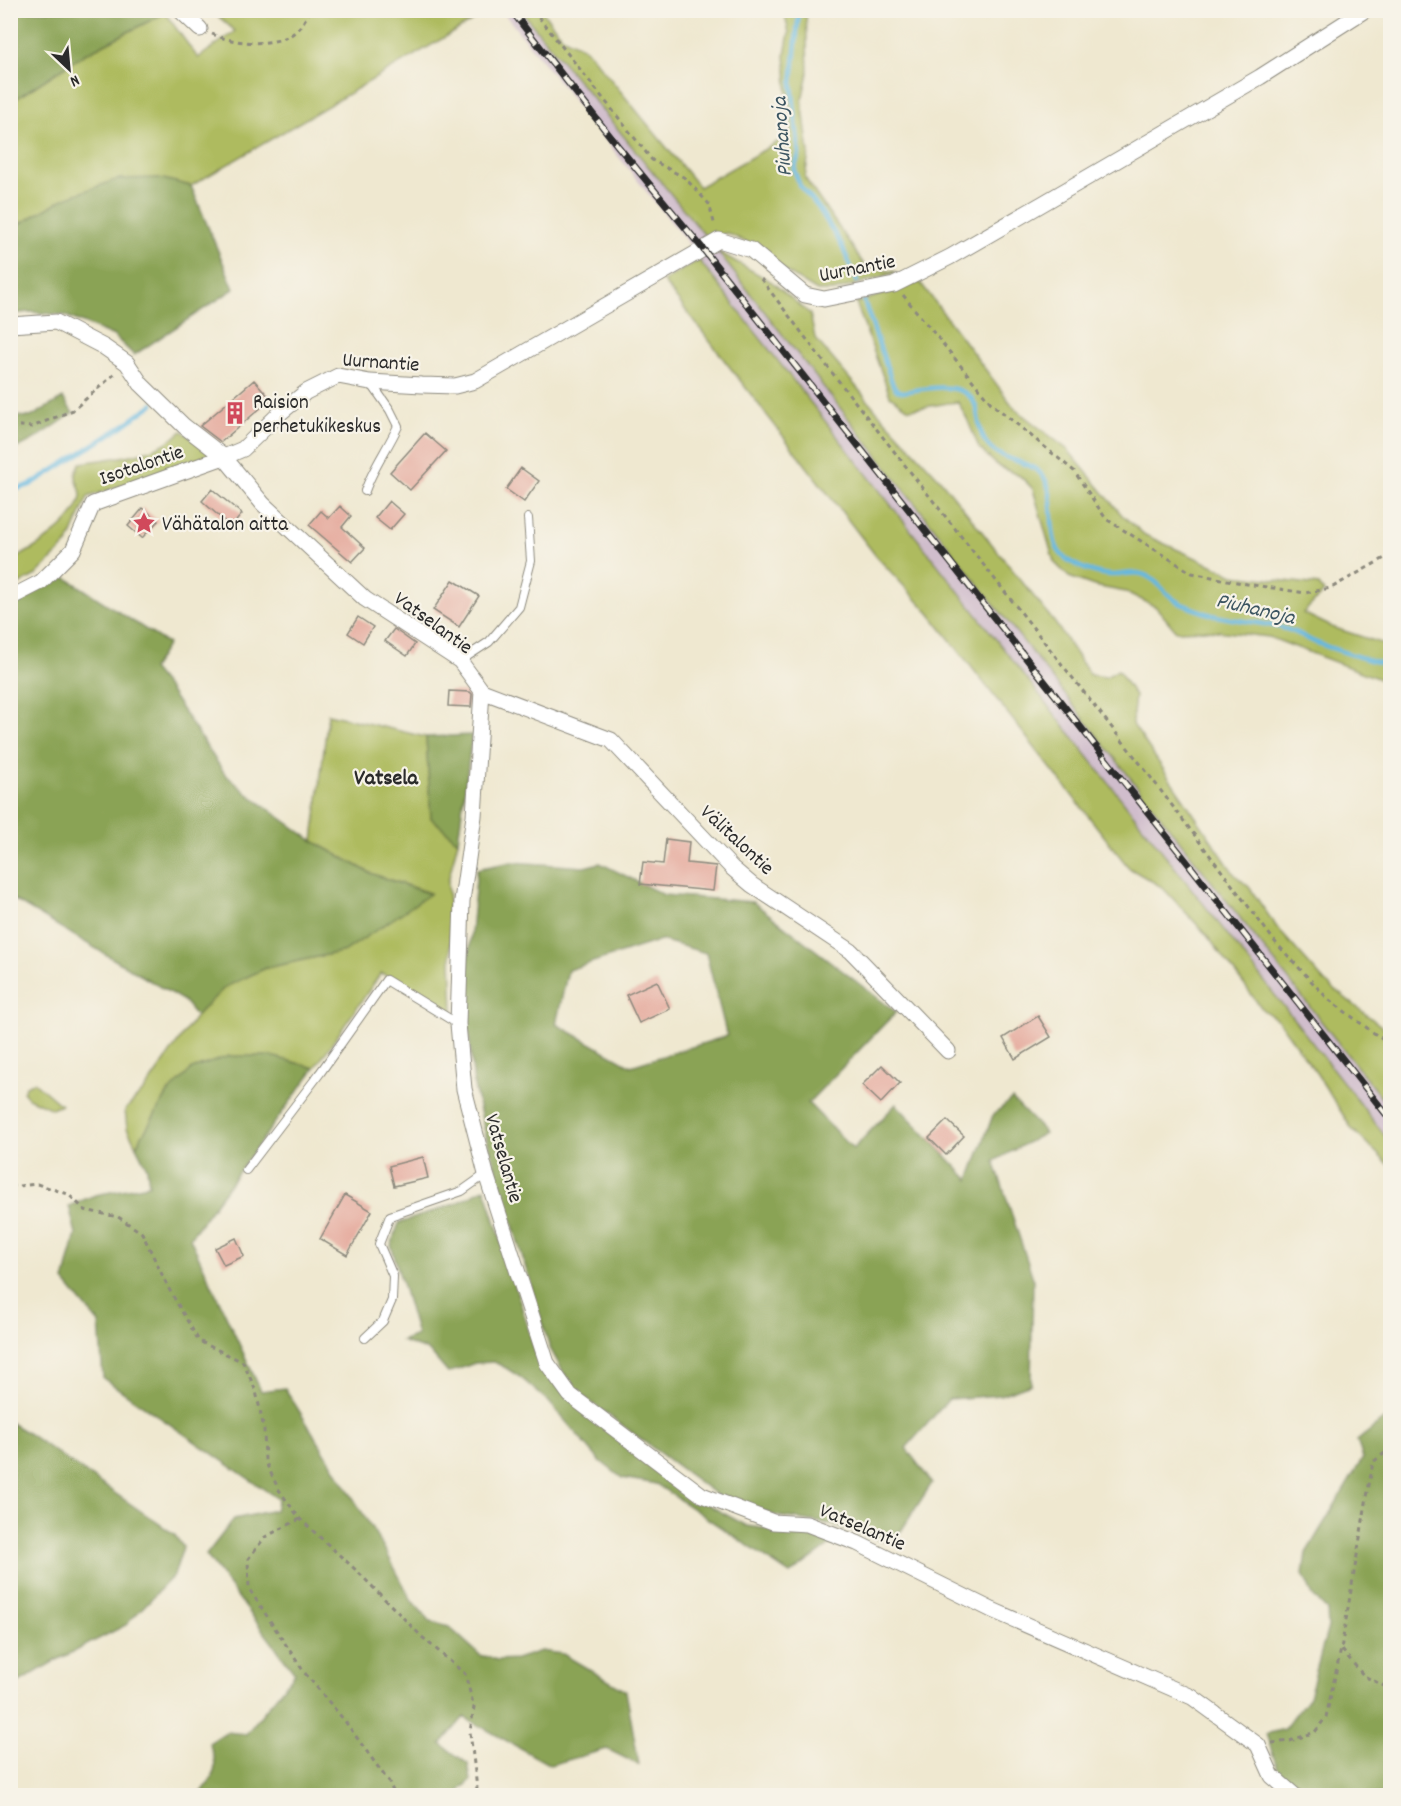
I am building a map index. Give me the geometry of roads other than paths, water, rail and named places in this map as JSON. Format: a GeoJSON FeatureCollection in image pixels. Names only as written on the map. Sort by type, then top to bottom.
{"type":"FeatureCollection","features":[{"type":"Feature","properties":{"kind":"street"},"geometry":{"type":"LineString","coordinates":[[180,10],[200,29]]}},
{"type":"Feature","properties":{"kind":"street","name":"Uurnantie"},"geometry":{"type":"LineString","coordinates":[[224,457],[243,448],[306,392],[338,376],[370,382],[455,386],[475,381],[719,240],[751,250],[805,295],[824,299],[894,285],[950,257],[1022,216],[1260,77],[1365,10]]}},
{"type":"Feature","properties":{"kind":"street","name":"Vatselantie"},"geometry":{"type":"LineString","coordinates":[[10,325],[56,322],[104,347],[127,363],[141,384],[184,426],[224,457],[263,504],[365,598],[459,661],[482,691],[474,816],[462,901],[458,1024],[465,1089],[486,1174],[547,1363],[570,1395],[702,1495],[773,1522],[807,1524],[857,1543],[992,1610],[1192,1697],[1258,1745],[1272,1776],[1294,1796]]}},
{"type":"Feature","properties":{"kind":"street","name":"Isotalontie"},"geometry":{"type":"LineString","coordinates":[[10,598],[41,582],[73,550],[93,504],[224,457]]}},
{"type":"Feature","properties":{"kind":"street","name":"Välitalontie"},"geometry":{"type":"LineString","coordinates":[[482,691],[611,740],[732,868],[752,885],[851,951],[948,1051]]}},
{"type":"Feature","properties":{"kind":"lane"},"geometry":{"type":"LineString","coordinates":[[365,491],[371,473],[398,426],[390,410],[370,382]]}},
{"type":"Feature","properties":{"kind":"lane"},"geometry":{"type":"LineString","coordinates":[[459,661],[489,642],[519,608],[531,561],[528,518]]}},
{"type":"Feature","properties":{"kind":"lane"},"geometry":{"type":"LineString","coordinates":[[246,1170],[320,1073],[386,980],[458,1024]]}},
{"type":"Feature","properties":{"kind":"lane"},"geometry":{"type":"LineString","coordinates":[[365,1338],[383,1321],[392,1300],[393,1276],[379,1244],[390,1216],[462,1191],[486,1174]]}},
{"type":"Feature","properties":{"kind":"waterway","name":"Piuhanoja"},"geometry":{"type":"LineString","coordinates":[[799,10],[792,84],[799,154],[794,170],[800,186],[818,207],[841,244],[857,281]]}},
{"type":"Feature","properties":{"kind":"waterway","name":"Piuhanoja"},"geometry":{"type":"LineString","coordinates":[[864,301],[893,385],[897,390],[903,392],[947,388],[957,389],[966,394],[973,401],[981,433],[989,447],[1000,455],[1034,468],[1045,479],[1050,497],[1054,539],[1061,554],[1071,562],[1084,569],[1105,574],[1142,574],[1152,579],[1173,599],[1214,616],[1281,627],[1314,642],[1390,666]]}},
{"type":"Feature","properties":{"kind":"waterway"},"geometry":{"type":"LineString","coordinates":[[10,491],[30,485],[123,426],[153,404]]}},
{"type":"Feature","properties":{"kind":"railway"},"geometry":{"type":"LineString","coordinates":[[511,10],[617,145],[703,249],[1390,1119]]}},
{"type":"Feature","properties":{"kind":"place","name":"Raision perhetukikeskus"},"geometry":{"type":"Point","coordinates":[235,413]}},
{"type":"Feature","properties":{"kind":"place","name":"Vähätalon aitta"},"geometry":{"type":"Point","coordinates":[144,523]}},
{"type":"Feature","properties":{"kind":"district","name":"Vatsela"},"geometry":{"type":"Point","coordinates":[386,776]}}]}
